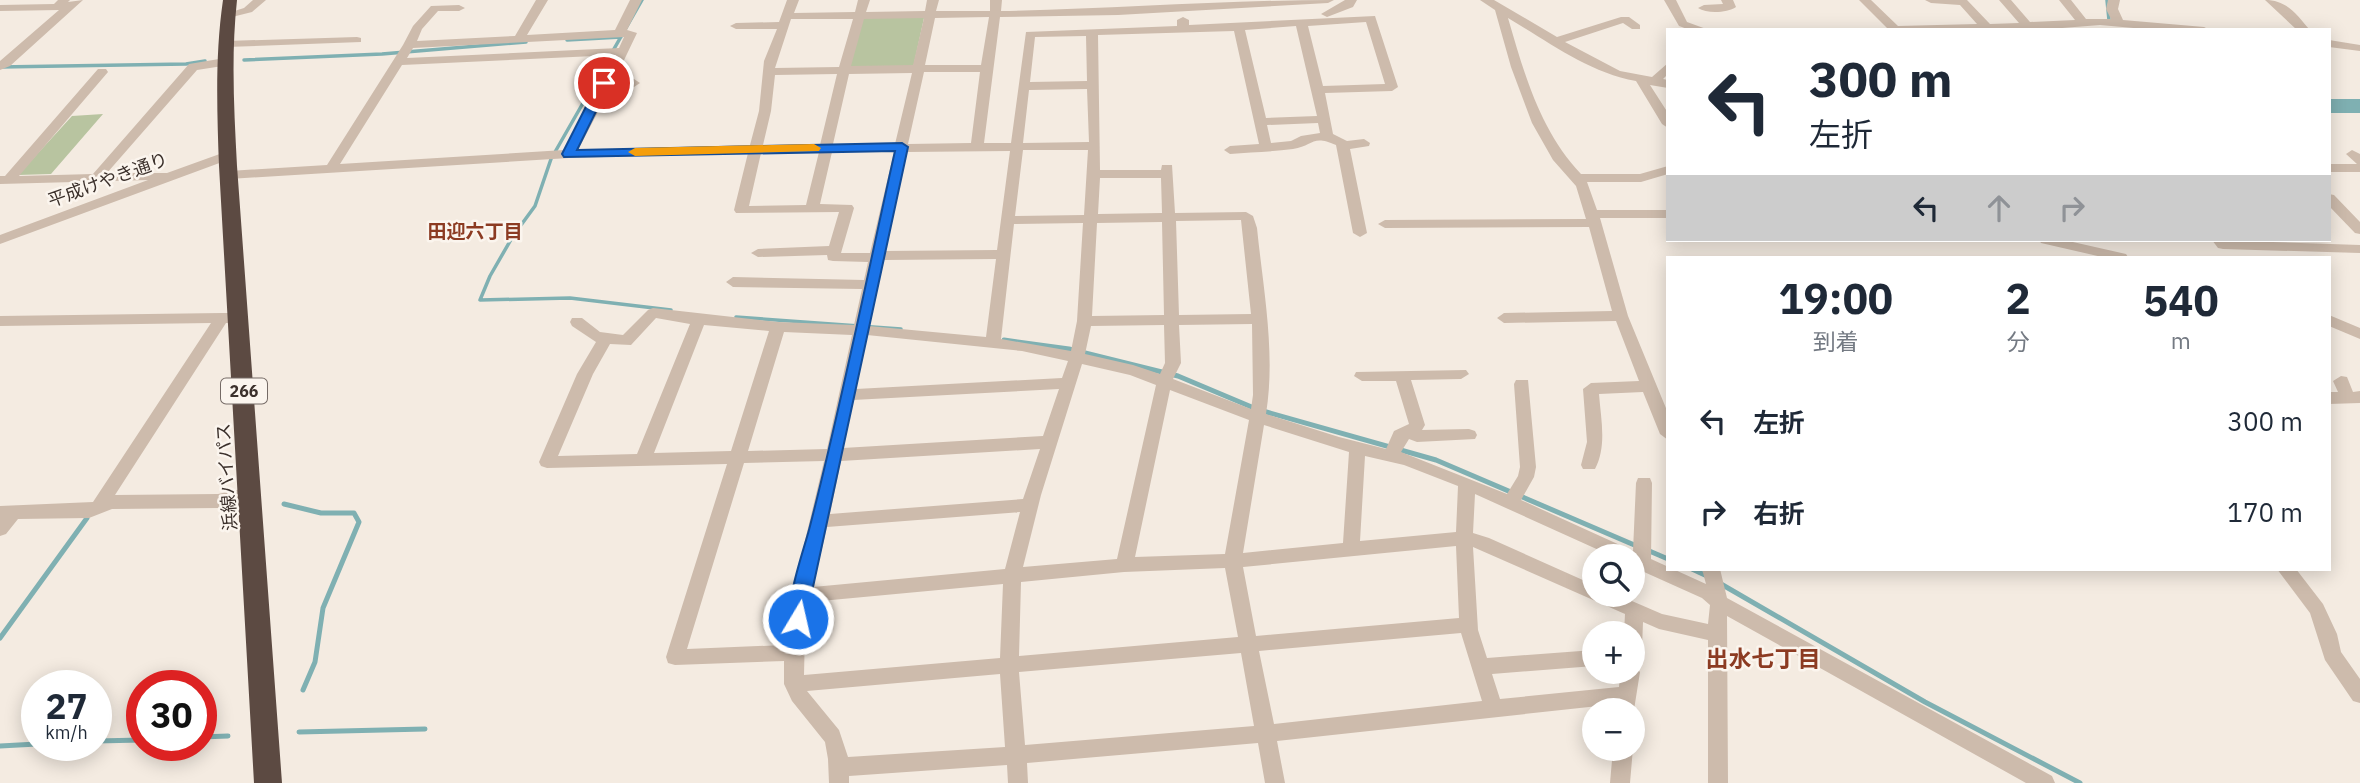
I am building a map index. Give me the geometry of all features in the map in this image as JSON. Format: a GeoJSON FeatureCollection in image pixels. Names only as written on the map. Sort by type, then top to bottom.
{"type":"FeatureCollection","features":[{"type":"Feature","properties":{"kind":"highway","name":"浜線バイパス"},"geometry":{"type":"LineString","coordinates":[[229,7],[225,53],[231,318],[251,494],[268,783]]}},
{"type":"Feature","properties":{"kind":"street"},"geometry":{"type":"LineString","coordinates":[[0,8],[57,7],[64,0]]}},
{"type":"Feature","properties":{"kind":"street"},"geometry":{"type":"LineString","coordinates":[[0,66],[77,0]]}},
{"type":"Feature","properties":{"kind":"street"},"geometry":{"type":"LineString","coordinates":[[229,7],[248,10],[260,0]]}},
{"type":"Feature","properties":{"kind":"street"},"geometry":{"type":"LineString","coordinates":[[519,39],[542,0]]}},
{"type":"Feature","properties":{"kind":"street"},"geometry":{"type":"LineString","coordinates":[[619,34],[636,0]]}},
{"type":"Feature","properties":{"kind":"street"},"geometry":{"type":"LineString","coordinates":[[793,0],[769,61],[765,111],[741,210],[846,208],[833,257],[1004,254]]}},
{"type":"Feature","properties":{"kind":"street"},"geometry":{"type":"LineString","coordinates":[[812,209],[844,70],[864,0]]}},
{"type":"Feature","properties":{"kind":"street"},"geometry":{"type":"LineString","coordinates":[[933,0],[863,330],[801,595],[794,684],[800,698],[834,738],[840,775],[1265,734],[1493,707],[1582,704]]}},
{"type":"Feature","properties":{"kind":"street"},"geometry":{"type":"LineString","coordinates":[[976,147],[996,0]]}},
{"type":"Feature","properties":{"kind":"street"},"geometry":{"type":"LineString","coordinates":[[1055,13],[1057,0]]}},
{"type":"Feature","properties":{"kind":"street"},"geometry":{"type":"LineString","coordinates":[[736,26],[859,16],[1055,13],[1118,6],[1328,0]]}},
{"type":"Feature","properties":{"kind":"street"},"geometry":{"type":"LineString","coordinates":[[1324,20],[1327,14],[1349,5],[1352,0]]}},
{"type":"Feature","properties":{"kind":"street"},"geometry":{"type":"LineString","coordinates":[[1486,0],[1596,65],[1647,81],[1666,84]]}},
{"type":"Feature","properties":{"kind":"street"},"geometry":{"type":"LineString","coordinates":[[1670,0],[1683,24],[1696,28]]}},
{"type":"Feature","properties":{"kind":"street"},"geometry":{"type":"LineString","coordinates":[[1704,8],[1730,7],[1727,0]]}},
{"type":"Feature","properties":{"kind":"street"},"geometry":{"type":"LineString","coordinates":[[1865,0],[1895,28]]}},
{"type":"Feature","properties":{"kind":"street"},"geometry":{"type":"LineString","coordinates":[[1931,0],[1963,2],[1987,28]]}},
{"type":"Feature","properties":{"kind":"street"},"geometry":{"type":"LineString","coordinates":[[2005,0],[2029,28],[2082,23],[2103,26],[2118,23],[2167,28]]}},
{"type":"Feature","properties":{"kind":"street"},"geometry":{"type":"LineString","coordinates":[[2065,0],[2082,23]]}},
{"type":"Feature","properties":{"kind":"street"},"geometry":{"type":"LineString","coordinates":[[2114,0],[2112,9],[2118,23]]}},
{"type":"Feature","properties":{"kind":"street"},"geometry":{"type":"LineString","coordinates":[[2271,0],[2281,6],[2302,28]]}},
{"type":"Feature","properties":{"kind":"street"},"geometry":{"type":"LineString","coordinates":[[1182,4],[1183,29]]}},
{"type":"Feature","properties":{"kind":"street"},"geometry":{"type":"LineString","coordinates":[[330,170],[417,28],[435,8],[454,5]]}},
{"type":"Feature","properties":{"kind":"street"},"geometry":{"type":"LineString","coordinates":[[1500,10],[1534,112],[1559,158],[1579,178],[1621,316],[1666,426]]}},
{"type":"Feature","properties":{"kind":"street"},"geometry":{"type":"LineString","coordinates":[[993,341],[1030,34],[1238,27],[1371,18],[1392,87],[1318,90]]}},
{"type":"Feature","properties":{"kind":"street"},"geometry":{"type":"LineString","coordinates":[[1554,42],[1625,19],[1636,27]]}},
{"type":"Feature","properties":{"kind":"street"},"geometry":{"type":"LineString","coordinates":[[1301,22],[1327,136]]}},
{"type":"Feature","properties":{"kind":"street"},"geometry":{"type":"LineString","coordinates":[[1238,27],[1266,147]]}},
{"type":"Feature","properties":{"kind":"street"},"geometry":{"type":"LineString","coordinates":[[1018,783],[1009,665],[1012,575],[1078,354],[1084,321],[1095,146],[1092,32]]}},
{"type":"Feature","properties":{"kind":"street"},"geometry":{"type":"LineString","coordinates":[[409,45],[631,33],[569,154]]}},
{"type":"Feature","properties":{"kind":"street"},"geometry":{"type":"LineString","coordinates":[[96,178],[193,67],[225,53],[357,40]]}},
{"type":"Feature","properties":{"kind":"street"},"geometry":{"type":"LineString","coordinates":[[2331,43],[2360,48]]}},
{"type":"Feature","properties":{"kind":"street"},"geometry":{"type":"LineString","coordinates":[[398,62],[624,51]]}},
{"type":"Feature","properties":{"kind":"street"},"geometry":{"type":"LineString","coordinates":[[1647,81],[1666,67]]}},
{"type":"Feature","properties":{"kind":"street"},"geometry":{"type":"LineString","coordinates":[[769,72],[986,68]]}},
{"type":"Feature","properties":{"kind":"street"},"geometry":{"type":"LineString","coordinates":[[0,195],[9,179],[102,72]]}},
{"type":"Feature","properties":{"kind":"street"},"geometry":{"type":"LineString","coordinates":[[1647,81],[1666,120]]}},
{"type":"Feature","properties":{"kind":"street"},"geometry":{"type":"LineString","coordinates":[[604,83],[634,83]]}},
{"type":"Feature","properties":{"kind":"street"},"geometry":{"type":"LineString","coordinates":[[1025,86],[1094,85]]}},
{"type":"Feature","properties":{"kind":"street"},"geometry":{"type":"LineString","coordinates":[[1262,122],[1325,119]]}},
{"type":"Feature","properties":{"kind":"street"},"geometry":{"type":"LineString","coordinates":[[1230,150],[1295,145],[1298,141],[1310,137],[1327,136],[1342,143],[1360,233]]}},
{"type":"Feature","properties":{"kind":"street"},"geometry":{"type":"LineString","coordinates":[[1342,146],[1364,143]]}},
{"type":"Feature","properties":{"kind":"street"},"geometry":{"type":"LineString","coordinates":[[228,165],[330,170],[569,154],[756,149],[1095,146]]}},
{"type":"Feature","properties":{"kind":"street","name":"平成けやき通り"},"geometry":{"type":"LineString","coordinates":[[0,240],[174,176],[228,165]]}},
{"type":"Feature","properties":{"kind":"street","name":"平成けやき通り"},"geometry":{"type":"LineString","coordinates":[[0,249],[228,165]]}},
{"type":"Feature","properties":{"kind":"street"},"geometry":{"type":"LineString","coordinates":[[2331,168],[2360,168]]}},
{"type":"Feature","properties":{"kind":"street"},"geometry":{"type":"LineString","coordinates":[[1092,174],[1167,171],[1170,322],[1167,377],[1124,565]]}},
{"type":"Feature","properties":{"kind":"street"},"geometry":{"type":"LineString","coordinates":[[1579,178],[1641,178],[1666,171]]}},
{"type":"Feature","properties":{"kind":"street"},"geometry":{"type":"LineString","coordinates":[[9,179],[174,176]]}},
{"type":"Feature","properties":{"kind":"street"},"geometry":{"type":"LineString","coordinates":[[2331,200],[2360,230]]}},
{"type":"Feature","properties":{"kind":"street"},"geometry":{"type":"LineString","coordinates":[[1385,224],[1593,219],[1666,214]]}},
{"type":"Feature","properties":{"kind":"street"},"geometry":{"type":"LineString","coordinates":[[1009,220],[1245,216],[1250,228],[1259,320],[1261,395],[1233,561],[1275,783]]}},
{"type":"Feature","properties":{"kind":"street"},"geometry":{"type":"LineString","coordinates":[[2055,242],[2116,256]]}},
{"type":"Feature","properties":{"kind":"street"},"geometry":{"type":"LineString","coordinates":[[2221,242],[2223,245],[2355,249],[2360,262]]}},
{"type":"Feature","properties":{"kind":"street"},"geometry":{"type":"LineString","coordinates":[[758,253],[835,250]]}},
{"type":"Feature","properties":{"kind":"street"},"geometry":{"type":"LineString","coordinates":[[733,282],[872,285]]}},
{"type":"Feature","properties":{"kind":"street"},"geometry":{"type":"LineString","coordinates":[[577,322],[596,337],[626,341],[653,313],[778,327],[863,330],[993,341],[1078,354],[1167,377],[1208,400],[1357,448],[1391,456],[1467,484],[1601,544]]}},
{"type":"Feature","properties":{"kind":"street"},"geometry":{"type":"LineString","coordinates":[[1504,318],[1621,316]]}},
{"type":"Feature","properties":{"kind":"street"},"geometry":{"type":"LineString","coordinates":[[0,321],[231,318]]}},
{"type":"Feature","properties":{"kind":"street"},"geometry":{"type":"LineString","coordinates":[[99,507],[231,318]]}},
{"type":"Feature","properties":{"kind":"street"},"geometry":{"type":"LineString","coordinates":[[643,460],[699,320]]}},
{"type":"Feature","properties":{"kind":"street"},"geometry":{"type":"LineString","coordinates":[[1084,321],[1259,320]]}},
{"type":"Feature","properties":{"kind":"street"},"geometry":{"type":"LineString","coordinates":[[2331,321],[2360,334]]}},
{"type":"Feature","properties":{"kind":"street"},"geometry":{"type":"LineString","coordinates":[[778,327],[675,657],[795,653]]}},
{"type":"Feature","properties":{"kind":"street"},"geometry":{"type":"LineString","coordinates":[[605,339],[585,374],[547,462],[834,455],[1050,442]]}},
{"type":"Feature","properties":{"kind":"street"},"geometry":{"type":"LineString","coordinates":[[1362,376],[1461,374]]}},
{"type":"Feature","properties":{"kind":"street"},"geometry":{"type":"LineString","coordinates":[[1391,456],[1400,435],[1411,432],[1417,425],[1402,375]]}},
{"type":"Feature","properties":{"kind":"street"},"geometry":{"type":"LineString","coordinates":[[2341,381],[2354,397]]}},
{"type":"Feature","properties":{"kind":"street"},"geometry":{"type":"LineString","coordinates":[[848,395],[1069,383]]}},
{"type":"Feature","properties":{"kind":"street"},"geometry":{"type":"LineString","coordinates":[[1510,503],[1528,467],[1522,384]]}},
{"type":"Feature","properties":{"kind":"street"},"geometry":{"type":"LineString","coordinates":[[1590,466],[1595,442],[1591,389],[1649,386]]}},
{"type":"Feature","properties":{"kind":"street"},"geometry":{"type":"LineString","coordinates":[[2331,398],[2354,397]]}},
{"type":"Feature","properties":{"kind":"street"},"geometry":{"type":"LineString","coordinates":[[1411,432],[1417,436],[1469,435]]}},
{"type":"Feature","properties":{"kind":"street"},"geometry":{"type":"LineString","coordinates":[[1352,549],[1357,448]]}},
{"type":"Feature","properties":{"kind":"street"},"geometry":{"type":"LineString","coordinates":[[1636,544],[1644,482]]}},
{"type":"Feature","properties":{"kind":"street"},"geometry":{"type":"LineString","coordinates":[[1467,484],[1464,538],[1468,625],[1493,707]]}},
{"type":"Feature","properties":{"kind":"street"},"geometry":{"type":"LineString","coordinates":[[0,529],[6,513],[89,511],[111,502],[218,501],[251,494]]}},
{"type":"Feature","properties":{"kind":"street"},"geometry":{"type":"LineString","coordinates":[[820,521],[1031,505]]}},
{"type":"Feature","properties":{"kind":"street"},"geometry":{"type":"LineString","coordinates":[[801,595],[1124,565],[1233,561],[1464,538],[1582,588]]}},
{"type":"Feature","properties":{"kind":"street"},"geometry":{"type":"LineString","coordinates":[[1645,564],[1708,593],[1719,602],[2045,783]]}},
{"type":"Feature","properties":{"kind":"street"},"geometry":{"type":"LineString","coordinates":[[1711,571],[1719,602],[1717,783]]}},
{"type":"Feature","properties":{"kind":"street"},"geometry":{"type":"LineString","coordinates":[[2288,571],[2317,609],[2328,634],[2332,654],[2360,695]]}},
{"type":"Feature","properties":{"kind":"street"},"geometry":{"type":"LineString","coordinates":[[1627,607],[1659,621],[1717,634]]}},
{"type":"Feature","properties":{"kind":"street"},"geometry":{"type":"LineString","coordinates":[[1634,610],[1634,621]]}},
{"type":"Feature","properties":{"kind":"street"},"geometry":{"type":"LineString","coordinates":[[794,684],[1468,625]]}},
{"type":"Feature","properties":{"kind":"street"},"geometry":{"type":"LineString","coordinates":[[1480,667],[1582,659]]}},
{"type":"Feature","properties":{"kind":"street"},"geometry":{"type":"LineString","coordinates":[[1620,783],[1622,761]]}},
{"type":"Feature","properties":{"kind":"green space"},"geometry":{"type":"Polygon","coordinates":[[[861,17],[924,18],[913,68],[847,68],[861,17]]]}},
{"type":"Feature","properties":{"kind":"green space"},"geometry":{"type":"Polygon","coordinates":[[[103,114],[51,174],[18,175],[72,116],[103,114]]]}},
{"type":"Feature","properties":{"kind":"waterway"},"geometry":{"type":"LineString","coordinates":[[621,37],[642,0]]}},
{"type":"Feature","properties":{"kind":"waterway"},"geometry":{"type":"LineString","coordinates":[[2107,0],[2109,20]]}},
{"type":"Feature","properties":{"kind":"waterway"},"geometry":{"type":"LineString","coordinates":[[567,40],[621,37]]}},
{"type":"Feature","properties":{"kind":"waterway"},"geometry":{"type":"LineString","coordinates":[[621,37],[551,159],[535,206],[513,236],[490,276],[480,300],[570,298],[671,310]]}},
{"type":"Feature","properties":{"kind":"waterway"},"geometry":{"type":"LineString","coordinates":[[244,60],[382,54],[526,42]]}},
{"type":"Feature","properties":{"kind":"waterway"},"geometry":{"type":"LineString","coordinates":[[0,67],[186,64],[205,61]]}},
{"type":"Feature","properties":{"kind":"waterway"},"geometry":{"type":"LineString","coordinates":[[2331,106],[2360,106]]}},
{"type":"Feature","properties":{"kind":"waterway"},"geometry":{"type":"LineString","coordinates":[[736,317],[901,329]]}},
{"type":"Feature","properties":{"kind":"waterway"},"geometry":{"type":"LineString","coordinates":[[1004,340],[1069,349],[1178,376],[1254,408]]}},
{"type":"Feature","properties":{"kind":"waterway"},"geometry":{"type":"LineString","coordinates":[[1263,411],[1436,460],[1632,544]]}},
{"type":"Feature","properties":{"kind":"waterway"},"geometry":{"type":"LineString","coordinates":[[284,504],[321,513],[354,513],[359,522],[323,608],[315,662],[303,690]]}},
{"type":"Feature","properties":{"kind":"waterway"},"geometry":{"type":"LineString","coordinates":[[0,638],[87,518]]}},
{"type":"Feature","properties":{"kind":"waterway"},"geometry":{"type":"LineString","coordinates":[[1647,550],[1666,558]]}},
{"type":"Feature","properties":{"kind":"waterway"},"geometry":{"type":"LineString","coordinates":[[1696,571],[1707,576]]}},
{"type":"Feature","properties":{"kind":"waterway"},"geometry":{"type":"LineString","coordinates":[[1721,584],[1925,702],[2080,783]]}},
{"type":"Feature","properties":{"kind":"waterway"},"geometry":{"type":"LineString","coordinates":[[299,732],[425,729]]}},
{"type":"Feature","properties":{"kind":"waterway"},"geometry":{"type":"LineString","coordinates":[[217,736],[228,736]]}},
{"type":"Feature","properties":{"kind":"waterway"},"geometry":{"type":"LineString","coordinates":[[112,741],[126,740]]}},
{"type":"Feature","properties":{"kind":"waterway"},"geometry":{"type":"LineString","coordinates":[[0,746],[21,745]]}},
{"type":"Feature","properties":{"kind":"slow traffic"},"geometry":{"type":"LineString","coordinates":[[635,152],[814,148]]}},
{"type":"Feature","properties":{"kind":"district","name":"田迎六丁目"},"geometry":{"type":"Point","coordinates":[475,231]}},
{"type":"Feature","properties":{"kind":"district","name":"出水七丁目"},"geometry":{"type":"Point","coordinates":[1763,659]}},
{"type":"Feature","properties":{"kind":"route"},"geometry":{"type":"LineString","coordinates":[[604,83],[569,154],[902,147],[820,521],[801,595],[798,619]]}}]}
